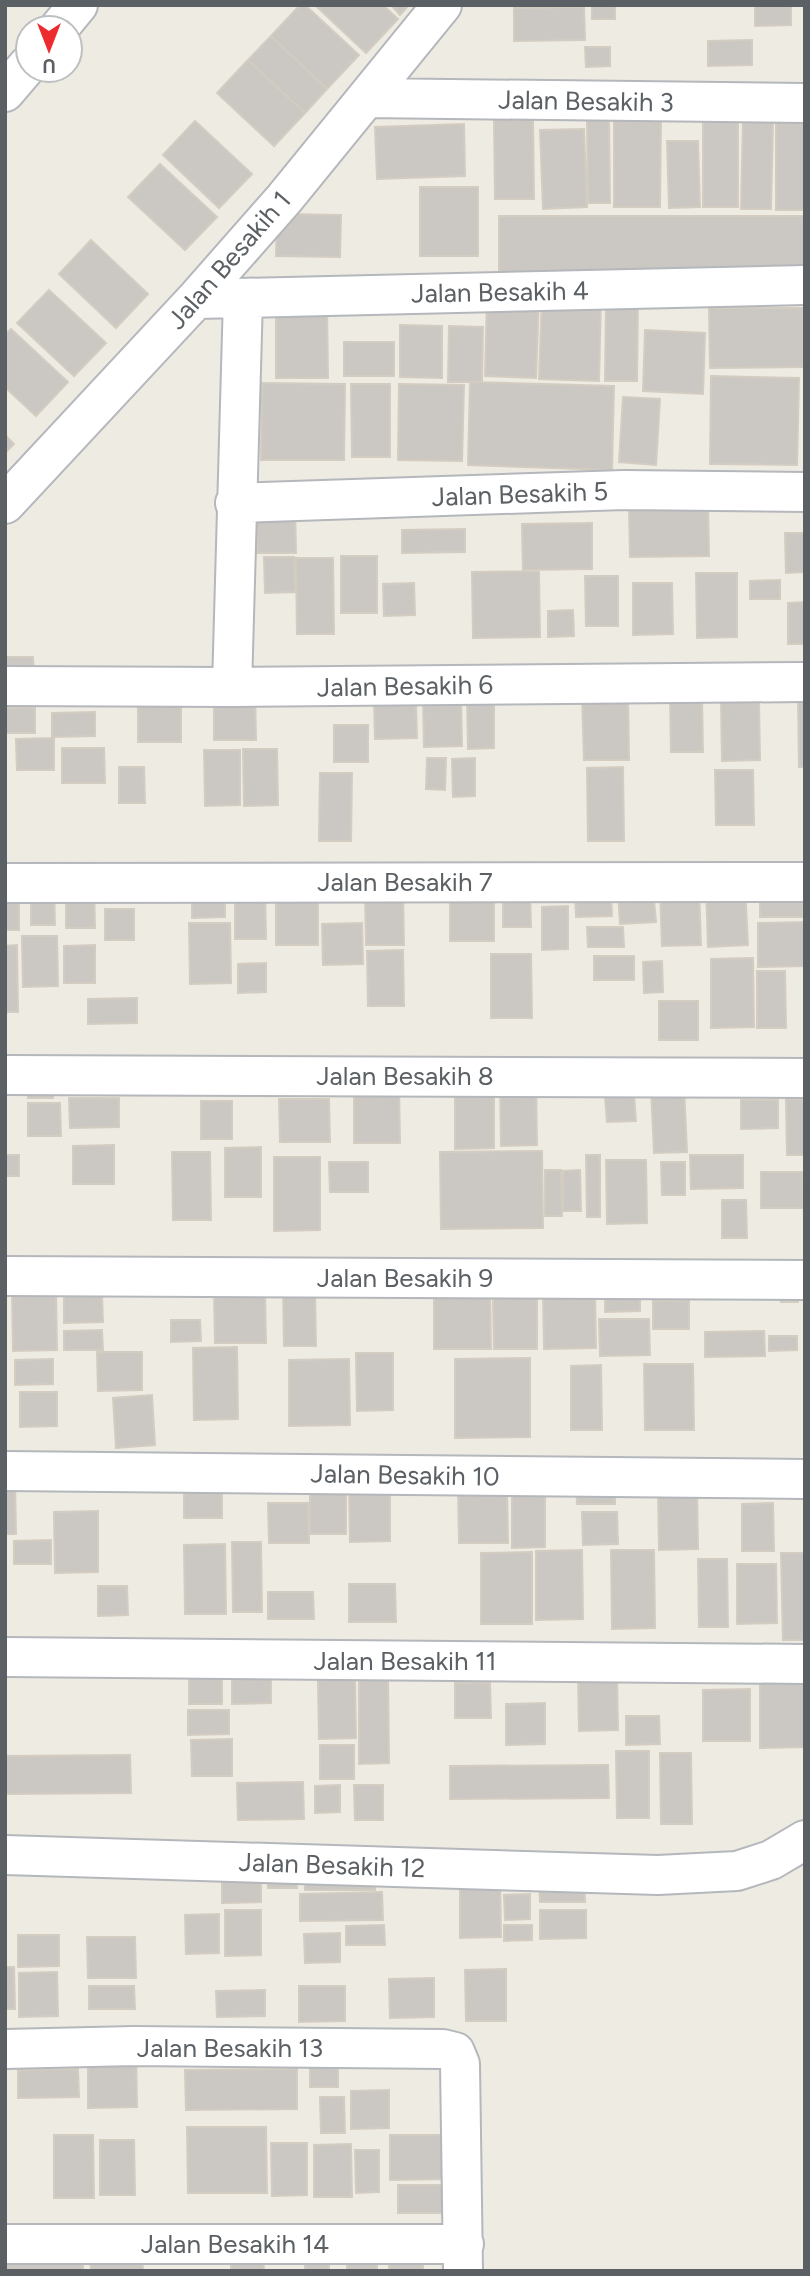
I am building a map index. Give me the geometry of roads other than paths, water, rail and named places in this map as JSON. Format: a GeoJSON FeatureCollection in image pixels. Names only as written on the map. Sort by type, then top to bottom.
{"type":"FeatureCollection","features":[{"type":"Feature","properties":{"kind":"street","name":"Jalan Besakih 1"},"geometry":{"type":"LineString","coordinates":[[5,504],[196,299],[284,199],[442,5]]}},
{"type":"Feature","properties":{"kind":"street","name":"Jalan Besakih 3"},"geometry":{"type":"LineString","coordinates":[[367,99],[805,103]]}},
{"type":"Feature","properties":{"kind":"street","name":"Jalan Besakih 4"},"geometry":{"type":"LineString","coordinates":[[196,299],[805,285]]}},
{"type":"Feature","properties":{"kind":"street"},"geometry":{"type":"LineString","coordinates":[[232,687],[235,503],[243,298]]}},
{"type":"Feature","properties":{"kind":"street","name":"Jalan Besakih 5"},"geometry":{"type":"LineString","coordinates":[[235,503],[624,490],[805,492]]}},
{"type":"Feature","properties":{"kind":"street","name":"Jalan Besakih 6"},"geometry":{"type":"LineString","coordinates":[[5,686],[232,687],[805,682]]}},
{"type":"Feature","properties":{"kind":"street","name":"Jalan Besakih 7"},"geometry":{"type":"LineString","coordinates":[[5,883],[805,881]]}},
{"type":"Feature","properties":{"kind":"street","name":"Jalan Besakih 8"},"geometry":{"type":"LineString","coordinates":[[5,1075],[805,1078]]}},
{"type":"Feature","properties":{"kind":"street","name":"Jalan Besakih 9"},"geometry":{"type":"LineString","coordinates":[[5,1276],[805,1280]]}},
{"type":"Feature","properties":{"kind":"street","name":"Jalan Besakih 10"},"geometry":{"type":"LineString","coordinates":[[5,1471],[805,1479]]}},
{"type":"Feature","properties":{"kind":"street","name":"Jalan Besakih 11"},"geometry":{"type":"LineString","coordinates":[[5,1657],[805,1664]]}},
{"type":"Feature","properties":{"kind":"street","name":"Jalan Besakih 12"},"geometry":{"type":"LineString","coordinates":[[5,1855],[658,1875],[737,1871],[771,1860],[805,1840]]}},
{"type":"Feature","properties":{"kind":"street","name":"Jalan Besakih 13"},"geometry":{"type":"LineString","coordinates":[[5,2049],[134,2046],[443,2049],[455,2052],[460,2064],[463,2258]]}},
{"type":"Feature","properties":{"kind":"street","name":"Jalan Besakih 14"},"geometry":{"type":"LineString","coordinates":[[5,2244],[463,2258]]}}]}
